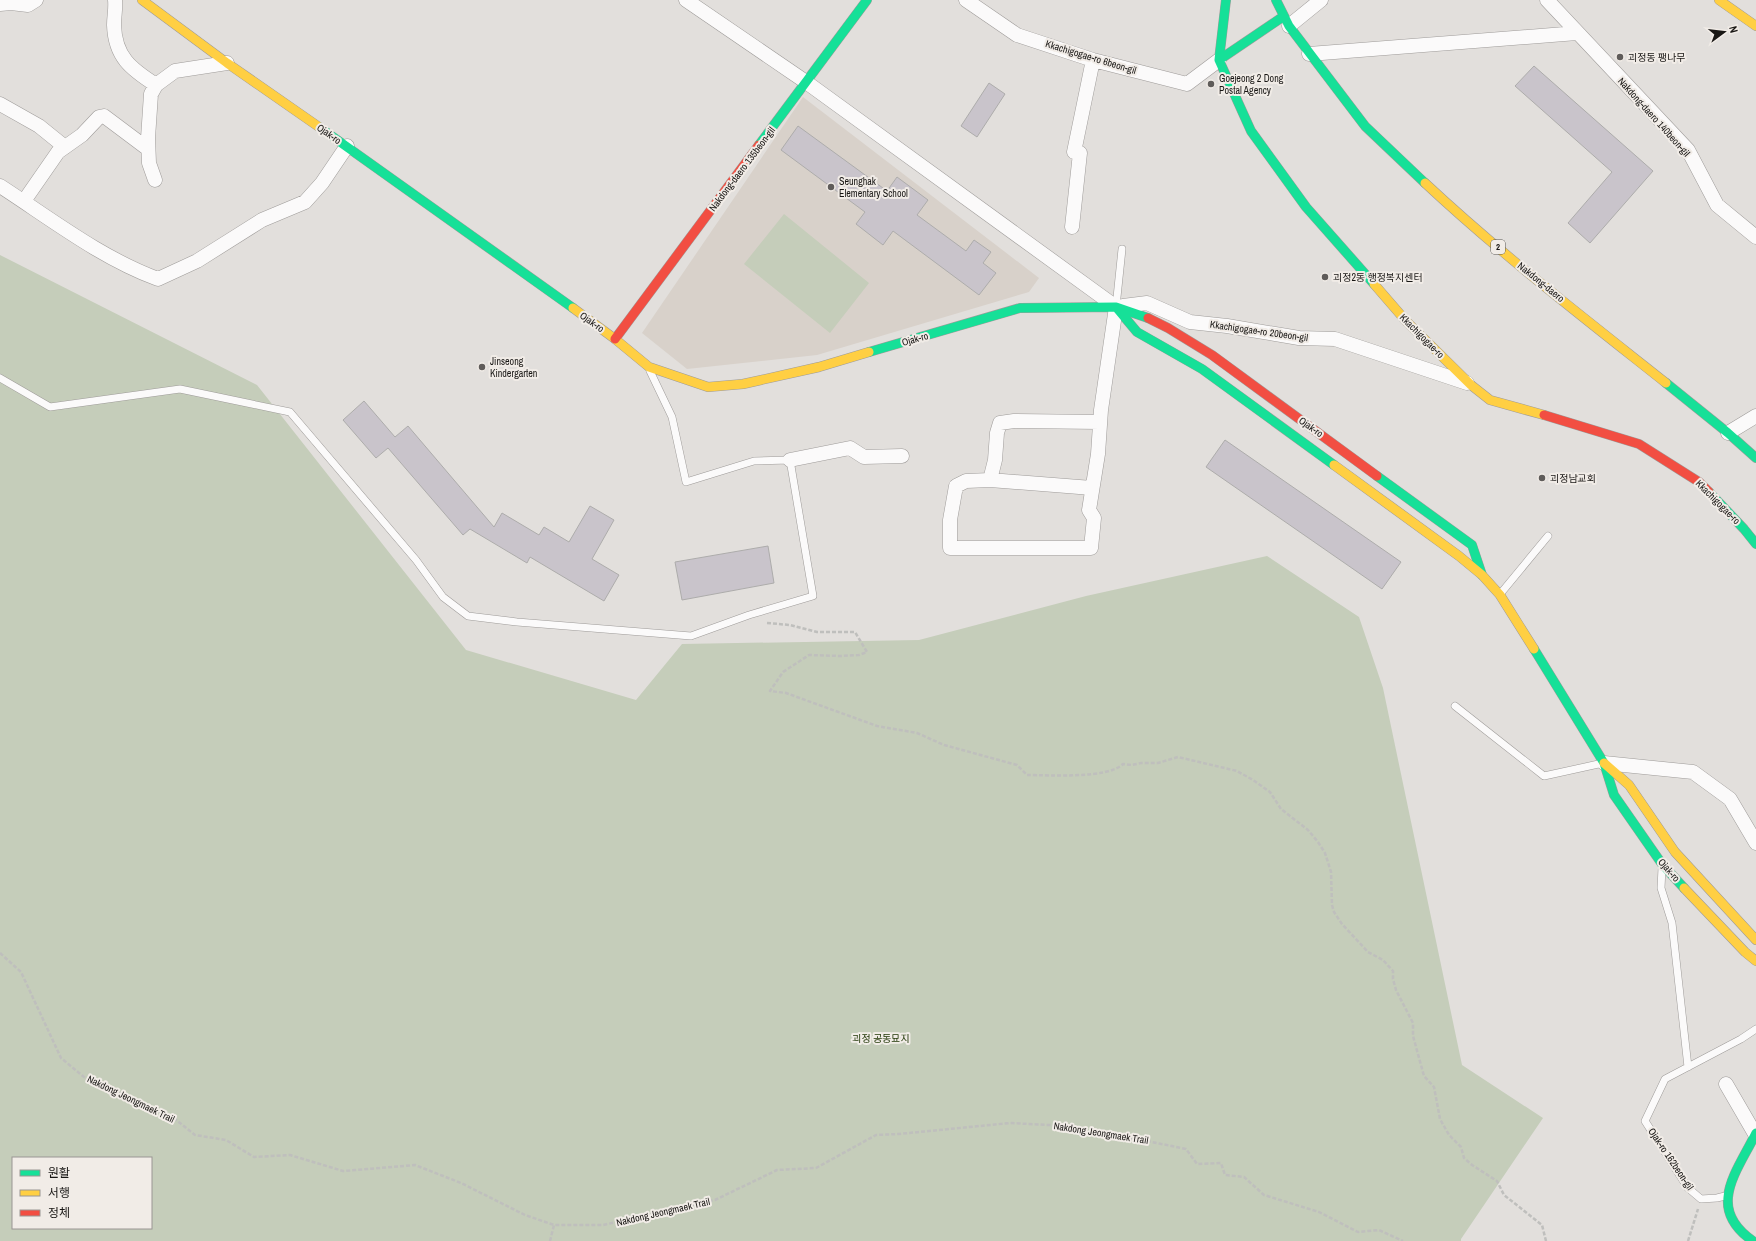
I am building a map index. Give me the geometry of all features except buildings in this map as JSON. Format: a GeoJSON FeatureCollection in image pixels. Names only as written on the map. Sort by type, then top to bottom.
{"type":"FeatureCollection","features":[{"type":"Feature","properties":{"kind":"street"},"geometry":{"type":"LineString","coordinates":[[0,4],[10,3],[28,5],[36,0]]}},
{"type":"Feature","properties":{"kind":"street"},"geometry":{"type":"LineString","coordinates":[[115,0],[114,25],[116,41],[120,52],[128,65],[156,85]]}},
{"type":"Feature","properties":{"kind":"street","name":"Ojak-ro"},"geometry":{"type":"LineString","coordinates":[[142,0],[227,63],[347,146],[615,339],[649,367],[708,387],[743,384],[819,367],[1020,308],[1116,307],[1140,314],[1168,328],[1212,355],[1472,545],[1482,575]]}},
{"type":"Feature","properties":{"kind":"street"},"geometry":{"type":"LineString","coordinates":[[686,0],[806,82],[1116,307],[1100,422],[1098,454],[1089,510],[1094,518],[1091,548],[950,548],[950,520],[956,486],[966,481],[990,480],[1092,488]]}},
{"type":"Feature","properties":{"kind":"street","name":"Nakdong-daero 135beon-gil"},"geometry":{"type":"LineString","coordinates":[[615,339],[867,0]]}},
{"type":"Feature","properties":{"kind":"street","name":"Kkachigogae-ro 6beon-gil"},"geometry":{"type":"LineString","coordinates":[[966,0],[1017,35],[1093,60],[1187,84],[1219,60]]}},
{"type":"Feature","properties":{"kind":"street"},"geometry":{"type":"LineString","coordinates":[[1219,60],[1226,0]]}},
{"type":"Feature","properties":{"kind":"street","name":"Nakdong-daero"},"geometry":{"type":"LineString","coordinates":[[1276,0],[1287,21],[1309,54],[1365,126],[1455,211],[1544,286],[1728,433],[1756,458]]}},
{"type":"Feature","properties":{"kind":"street"},"geometry":{"type":"LineString","coordinates":[[1219,60],[1321,0]]}},
{"type":"Feature","properties":{"kind":"street","name":"Nakdong-daero 140beon-gil"},"geometry":{"type":"LineString","coordinates":[[1547,0],[1688,150],[1717,205],[1756,237]]}},
{"type":"Feature","properties":{"kind":"street"},"geometry":{"type":"LineString","coordinates":[[1719,0],[1756,26]]}},
{"type":"Feature","properties":{"kind":"street"},"geometry":{"type":"LineString","coordinates":[[1309,54],[1577,33]]}},
{"type":"Feature","properties":{"kind":"street"},"geometry":{"type":"LineString","coordinates":[[1072,227],[1080,152],[1074,152],[1093,60]]}},
{"type":"Feature","properties":{"kind":"street","name":"Kkachigogae-ro"},"geometry":{"type":"LineString","coordinates":[[1219,60],[1251,131],[1306,206],[1406,321],[1471,385],[1490,400],[1566,421],[1639,444],[1699,482],[1744,529],[1756,544]]}},
{"type":"Feature","properties":{"kind":"street"},"geometry":{"type":"LineString","coordinates":[[155,180],[149,163],[148,149],[151,94],[156,85],[174,71],[227,63]]}},
{"type":"Feature","properties":{"kind":"street"},"geometry":{"type":"LineString","coordinates":[[0,104],[40,126],[65,147]]}},
{"type":"Feature","properties":{"kind":"street"},"geometry":{"type":"LineString","coordinates":[[24,201],[58,152],[82,136],[99,117],[104,116],[148,149]]}},
{"type":"Feature","properties":{"kind":"street"},"geometry":{"type":"LineString","coordinates":[[0,186],[102,251],[138,271],[158,279],[197,261],[262,220],[305,202],[322,183],[347,146]]}},
{"type":"Feature","properties":{"kind":"street","name":"Kkachigogae-ro 20beon-gil"},"geometry":{"type":"LineString","coordinates":[[1116,307],[1147,303],[1190,322],[1228,326],[1299,338],[1335,339],[1471,385]]}},
{"type":"Feature","properties":{"kind":"street","name":"Ojak-ro"},"geometry":{"type":"LineString","coordinates":[[1116,307],[1137,332],[1202,369],[1452,551],[1482,575],[1500,595],[1604,763],[1614,795],[1662,864],[1744,952],[1756,961]]}},
{"type":"Feature","properties":{"kind":"street"},"geometry":{"type":"LineString","coordinates":[[1728,433],[1756,416]]}},
{"type":"Feature","properties":{"kind":"street"},"geometry":{"type":"LineString","coordinates":[[990,480],[995,460],[997,433],[1000,423],[1014,421],[1100,422]]}},
{"type":"Feature","properties":{"kind":"street"},"geometry":{"type":"LineString","coordinates":[[790,460],[850,448],[864,457],[902,456]]}},
{"type":"Feature","properties":{"kind":"street"},"geometry":{"type":"LineString","coordinates":[[1604,763],[1693,772],[1730,799],[1756,843]]}},
{"type":"Feature","properties":{"kind":"street","name":"Ojak-ro"},"geometry":{"type":"LineString","coordinates":[[1604,763],[1629,785],[1675,852],[1756,940]]}},
{"type":"Feature","properties":{"kind":"street"},"geometry":{"type":"LineString","coordinates":[[1726,1084],[1756,1134],[1731,1182],[1727,1195],[1728,1210],[1734,1223],[1737,1228],[1753,1241]]}},
{"type":"Feature","properties":{"kind":"lane"},"geometry":{"type":"LineString","coordinates":[[1116,307],[1122,249]]}},
{"type":"Feature","properties":{"kind":"lane"},"geometry":{"type":"LineString","coordinates":[[0,378],[50,408],[180,389],[290,412],[416,560],[443,596],[468,616],[517,622],[691,636],[813,596],[790,460],[754,461],[686,482],[672,417],[649,367]]}},
{"type":"Feature","properties":{"kind":"lane"},"geometry":{"type":"LineString","coordinates":[[1500,595],[1548,536]]}},
{"type":"Feature","properties":{"kind":"lane"},"geometry":{"type":"LineString","coordinates":[[1455,706],[1544,776],[1604,763]]}},
{"type":"Feature","properties":{"kind":"lane"},"geometry":{"type":"LineString","coordinates":[[1662,864],[1661,888],[1672,923],[1688,1067]]}},
{"type":"Feature","properties":{"kind":"lane","name":"Ojak-ro 162beon-gil"},"geometry":{"type":"LineString","coordinates":[[1727,1195],[1717,1198],[1701,1199],[1688,1188],[1645,1121],[1665,1079],[1741,1039],[1756,1029]]}},
{"type":"Feature","properties":{"kind":"path"},"geometry":{"type":"LineString","coordinates":[[736,620],[790,625],[817,632],[855,632],[867,652],[859,655],[841,656],[809,655],[783,672],[770,691],[786,693],[815,702],[845,715],[877,726],[917,733],[944,745],[1011,763],[1017,765],[1027,775],[1089,775],[1119,768],[1123,764],[1132,765],[1141,763],[1158,763],[1178,757],[1237,771],[1270,792],[1281,809],[1308,830],[1325,853],[1331,872],[1332,905],[1334,912],[1342,924],[1368,952],[1383,960],[1393,971],[1393,979],[1396,990],[1414,1023],[1413,1036],[1424,1076],[1434,1087],[1440,1119],[1449,1135],[1461,1147],[1464,1158],[1497,1181],[1504,1195],[1542,1225],[1546,1241]]}},
{"type":"Feature","properties":{"kind":"path","name":"Nakdong Jeongmaek Trail"},"geometry":{"type":"LineString","coordinates":[[0,953],[21,972],[61,1058],[90,1082],[120,1093],[175,1119],[195,1135],[226,1140],[254,1157],[290,1154],[342,1171],[415,1165],[461,1183],[525,1215],[554,1226],[604,1226],[715,1200],[777,1170],[816,1168],[876,1135],[1010,1123],[1068,1126],[1098,1135],[1142,1140],[1186,1149],[1197,1164],[1221,1163],[1225,1175],[1244,1178],[1264,1196],[1319,1212],[1358,1232],[1379,1230],[1403,1241]]}},
{"type":"Feature","properties":{"kind":"path"},"geometry":{"type":"LineString","coordinates":[[1688,1241],[1701,1199]]}},
{"type":"Feature","properties":{"kind":"path"},"geometry":{"type":"LineString","coordinates":[[550,1241],[554,1226]]}},
{"type":"Feature","properties":{"kind":"shaded area","name":"Seunghak Elementary School"},"geometry":{"type":"Polygon","coordinates":[[[803,97],[1039,278],[1029,292],[817,355],[687,369],[642,333],[803,97]]]}},
{"type":"Feature","properties":{"kind":"green space"},"geometry":{"type":"Polygon","coordinates":[[[784,214],[869,283],[830,333],[744,264],[784,214]]]}},
{"type":"Feature","properties":{"kind":"green space","name":"괴정 공동묘지"},"geometry":{"type":"Polygon","coordinates":[[[0,255],[257,385],[466,650],[636,700],[682,644],[919,640],[1086,596],[1267,556],[1359,617],[1383,688],[1462,1065],[1543,1118],[1461,1241],[0,1241],[0,255]]]}},
{"type":"Feature","properties":{"kind":"traffic: fast"},"geometry":{"type":"LineString","coordinates":[[759,145],[867,0]]}},
{"type":"Feature","properties":{"kind":"traffic: fast"},"geometry":{"type":"LineString","coordinates":[[1226,0],[1219,60],[1251,131],[1306,207],[1374,284]]}},
{"type":"Feature","properties":{"kind":"traffic: fast"},"geometry":{"type":"LineString","coordinates":[[1276,0],[1289,26],[1365,126],[1425,183]]}},
{"type":"Feature","properties":{"kind":"traffic: fast"},"geometry":{"type":"LineString","coordinates":[[1219,60],[1284,16]]}},
{"type":"Feature","properties":{"kind":"traffic: fast"},"geometry":{"type":"LineString","coordinates":[[319,127],[573,308]]}},
{"type":"Feature","properties":{"kind":"traffic: fast"},"geometry":{"type":"LineString","coordinates":[[869,352],[1020,308],[1116,307],[1148,318]]}},
{"type":"Feature","properties":{"kind":"traffic: fast"},"geometry":{"type":"LineString","coordinates":[[1116,307],[1137,332],[1202,369],[1334,465]]}},
{"type":"Feature","properties":{"kind":"traffic: fast"},"geometry":{"type":"LineString","coordinates":[[1666,383],[1728,433],[1756,458]]}},
{"type":"Feature","properties":{"kind":"traffic: fast"},"geometry":{"type":"LineString","coordinates":[[1377,476],[1472,545],[1482,575]]}},
{"type":"Feature","properties":{"kind":"traffic: fast"},"geometry":{"type":"LineString","coordinates":[[1709,492],[1756,544]]}},
{"type":"Feature","properties":{"kind":"traffic: fast"},"geometry":{"type":"LineString","coordinates":[[1534,649],[1604,763],[1614,795],[1662,864],[1684,888]]}},
{"type":"Feature","properties":{"kind":"traffic: fast"},"geometry":{"type":"LineString","coordinates":[[1753,1241],[1739,1228],[1731,1216],[1728,1203],[1729,1189],[1734,1176],[1756,1133]]}},
{"type":"Feature","properties":{"kind":"traffic: slow"},"geometry":{"type":"LineString","coordinates":[[142,0],[227,63],[319,127]]}},
{"type":"Feature","properties":{"kind":"traffic: slow"},"geometry":{"type":"LineString","coordinates":[[1719,0],[1756,26]]}},
{"type":"Feature","properties":{"kind":"traffic: slow"},"geometry":{"type":"LineString","coordinates":[[1425,183],[1513,260],[1666,383]]}},
{"type":"Feature","properties":{"kind":"traffic: slow"},"geometry":{"type":"LineString","coordinates":[[1374,284],[1406,321],[1471,385],[1490,400],[1544,415]]}},
{"type":"Feature","properties":{"kind":"traffic: slow"},"geometry":{"type":"LineString","coordinates":[[573,308],[615,339],[649,367],[708,387],[743,384],[819,367],[869,352]]}},
{"type":"Feature","properties":{"kind":"traffic: slow"},"geometry":{"type":"LineString","coordinates":[[1334,465],[1459,556],[1482,575],[1500,595],[1534,649]]}},
{"type":"Feature","properties":{"kind":"traffic: slow"},"geometry":{"type":"LineString","coordinates":[[1604,763],[1629,785],[1675,852],[1756,940]]}},
{"type":"Feature","properties":{"kind":"traffic: slow"},"geometry":{"type":"LineString","coordinates":[[1684,888],[1745,952],[1756,961]]}},
{"type":"Feature","properties":{"kind":"traffic: jam"},"geometry":{"type":"LineString","coordinates":[[615,339],[759,145]]}},
{"type":"Feature","properties":{"kind":"traffic: jam"},"geometry":{"type":"LineString","coordinates":[[1148,318],[1168,328],[1212,355],[1377,476]]}},
{"type":"Feature","properties":{"kind":"traffic: jam"},"geometry":{"type":"LineString","coordinates":[[1544,415],[1639,444],[1699,482],[1709,492]]}},
{"type":"Feature","properties":{"kind":"place","name":"괴정동 팽나무"},"geometry":{"type":"Point","coordinates":[1620,57]}},
{"type":"Feature","properties":{"kind":"place","name":"Goejeong 2 Dong Postal Agency"},"geometry":{"type":"Point","coordinates":[1211,84]}},
{"type":"Feature","properties":{"kind":"place","name":"Seunghak Elementary School"},"geometry":{"type":"Point","coordinates":[831,187]}},
{"type":"Feature","properties":{"kind":"place","name":"괴정2동 행정복지센터"},"geometry":{"type":"Point","coordinates":[1325,277]}},
{"type":"Feature","properties":{"kind":"place","name":"Jinseong Kindergarten"},"geometry":{"type":"Point","coordinates":[482,367]}},
{"type":"Feature","properties":{"kind":"place","name":"괴정남교회"},"geometry":{"type":"Point","coordinates":[1542,478]}}]}
